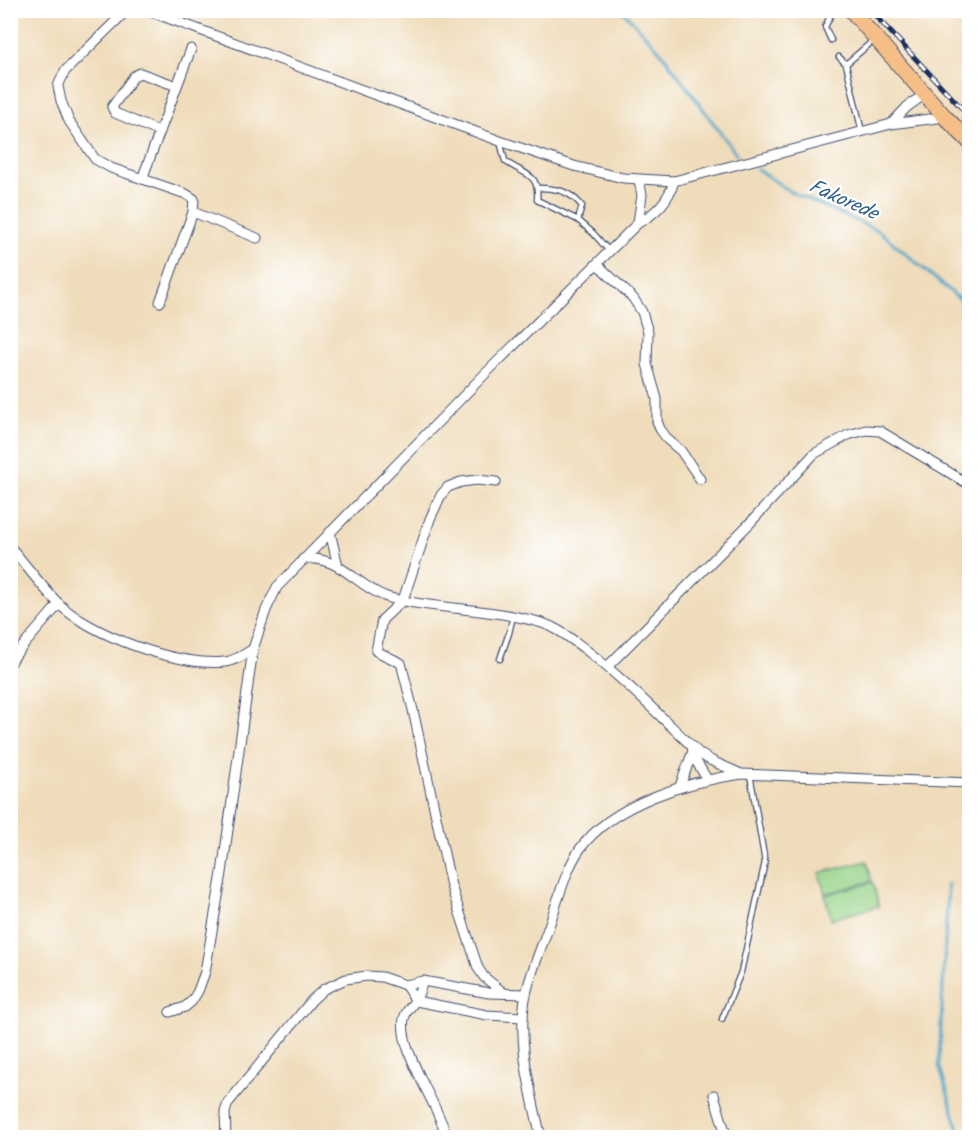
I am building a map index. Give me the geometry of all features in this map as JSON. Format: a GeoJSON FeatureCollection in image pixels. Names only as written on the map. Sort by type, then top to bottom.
{"type":"FeatureCollection","features":[{"type":"Feature","properties":{"kind":"highway"},"geometry":{"type":"LineString","coordinates":[[850,10],[969,142]]}},
{"type":"Feature","properties":{"kind":"street"},"geometry":{"type":"LineString","coordinates":[[127,10],[65,71],[58,86],[69,121],[95,159],[111,168],[191,196],[195,203],[160,302]]}},
{"type":"Feature","properties":{"kind":"street"},"geometry":{"type":"LineString","coordinates":[[146,10],[500,141],[574,166],[639,180],[674,181],[891,124],[945,117]]}},
{"type":"Feature","properties":{"kind":"street"},"geometry":{"type":"LineString","coordinates":[[142,179],[191,49]]}},
{"type":"Feature","properties":{"kind":"street"},"geometry":{"type":"LineString","coordinates":[[160,132],[115,113],[112,106],[134,76],[140,73],[177,86]]}},
{"type":"Feature","properties":{"kind":"street"},"geometry":{"type":"LineString","coordinates":[[891,124],[907,107],[925,94]]}},
{"type":"Feature","properties":{"kind":"street"},"geometry":{"type":"LineString","coordinates":[[638,223],[642,195],[639,180]]}},
{"type":"Feature","properties":{"kind":"street"},"geometry":{"type":"LineString","coordinates":[[170,1012],[186,1007],[192,1001],[205,972],[222,873],[253,649],[266,610],[277,587],[638,223],[663,204],[671,192],[674,181]]}},
{"type":"Feature","properties":{"kind":"street"},"geometry":{"type":"LineString","coordinates":[[193,212],[258,238]]}},
{"type":"Feature","properties":{"kind":"street"},"geometry":{"type":"LineString","coordinates":[[597,264],[633,298],[642,312],[648,332],[647,364],[657,399],[657,421],[668,440],[681,451],[700,479]]}},
{"type":"Feature","properties":{"kind":"street"},"geometry":{"type":"LineString","coordinates":[[608,666],[751,522],[814,454],[828,445],[848,435],[866,430],[880,431],[969,485]]}},
{"type":"Feature","properties":{"kind":"street"},"geometry":{"type":"LineString","coordinates":[[496,482],[477,480],[461,482],[448,486],[441,495],[430,519],[403,600],[382,620],[376,651],[401,663],[454,897],[478,968],[484,977],[504,993]]}},
{"type":"Feature","properties":{"kind":"street"},"geometry":{"type":"LineString","coordinates":[[330,532],[338,566]]}},
{"type":"Feature","properties":{"kind":"street"},"geometry":{"type":"LineString","coordinates":[[10,547],[59,604],[74,616],[131,645],[158,654],[225,662],[253,649]]}},
{"type":"Feature","properties":{"kind":"street"},"geometry":{"type":"LineString","coordinates":[[303,559],[316,557],[328,560],[385,597],[513,616],[543,623],[563,633],[608,666],[692,748],[712,761],[746,774]]}},
{"type":"Feature","properties":{"kind":"street"},"geometry":{"type":"LineString","coordinates":[[10,663],[59,604]]}},
{"type":"Feature","properties":{"kind":"street"},"geometry":{"type":"LineString","coordinates":[[692,748],[707,779]]}},
{"type":"Feature","properties":{"kind":"street"},"geometry":{"type":"LineString","coordinates":[[680,786],[692,748]]}},
{"type":"Feature","properties":{"kind":"street"},"geometry":{"type":"LineString","coordinates":[[541,1137],[528,1072],[524,1017],[526,994],[539,953],[579,851],[595,832],[611,820],[660,794],[707,779],[746,774],[969,783]]}},
{"type":"Feature","properties":{"kind":"street"},"geometry":{"type":"LineString","coordinates":[[226,1137],[225,1112],[228,1103],[269,1051],[324,989],[346,979],[367,976],[382,977],[405,985],[423,981],[489,993],[526,994]]}},
{"type":"Feature","properties":{"kind":"street"},"geometry":{"type":"LineString","coordinates":[[423,981],[416,1001],[407,1009],[403,1021],[404,1034],[447,1137]]}},
{"type":"Feature","properties":{"kind":"street"},"geometry":{"type":"LineString","coordinates":[[405,985],[416,1001],[487,1015],[524,1017]]}},
{"type":"Feature","properties":{"kind":"street"},"geometry":{"type":"LineString","coordinates":[[714,1095],[727,1137]]}},
{"type":"Feature","properties":{"kind":"lane"},"geometry":{"type":"LineString","coordinates":[[831,40],[825,27],[832,10]]}},
{"type":"Feature","properties":{"kind":"lane"},"geometry":{"type":"LineString","coordinates":[[846,64],[875,39]]}},
{"type":"Feature","properties":{"kind":"lane"},"geometry":{"type":"LineString","coordinates":[[839,57],[846,64],[862,132]]}},
{"type":"Feature","properties":{"kind":"lane"},"geometry":{"type":"LineString","coordinates":[[500,141],[505,161],[532,176],[538,188],[537,200],[578,220],[610,252]]}},
{"type":"Feature","properties":{"kind":"lane"},"geometry":{"type":"LineString","coordinates":[[538,188],[553,188],[576,198],[582,206],[578,220]]}},
{"type":"Feature","properties":{"kind":"lane"},"geometry":{"type":"LineString","coordinates":[[500,659],[513,616]]}},
{"type":"Feature","properties":{"kind":"lane"},"geometry":{"type":"LineString","coordinates":[[722,1019],[741,972],[765,862],[746,774]]}},
{"type":"Feature","properties":{"kind":"green space"},"geometry":{"type":"Polygon","coordinates":[[[867,861],[872,881],[825,894],[819,873],[867,861]]]}},
{"type":"Feature","properties":{"kind":"green space"},"geometry":{"type":"Polygon","coordinates":[[[873,882],[879,906],[831,919],[825,895],[873,882]]]}},
{"type":"Feature","properties":{"kind":"waterway","name":"Fakorede"},"geometry":{"type":"LineString","coordinates":[[622,10],[661,52],[737,155]]}},
{"type":"Feature","properties":{"kind":"waterway","name":"Fakorede"},"geometry":{"type":"LineString","coordinates":[[757,169],[791,192],[879,231],[970,308]]}},
{"type":"Feature","properties":{"kind":"waterway"},"geometry":{"type":"LineString","coordinates":[[948,884],[939,1065],[961,1138]]}},
{"type":"Feature","properties":{"kind":"railway"},"geometry":{"type":"LineString","coordinates":[[870,10],[970,117]]}}]}
